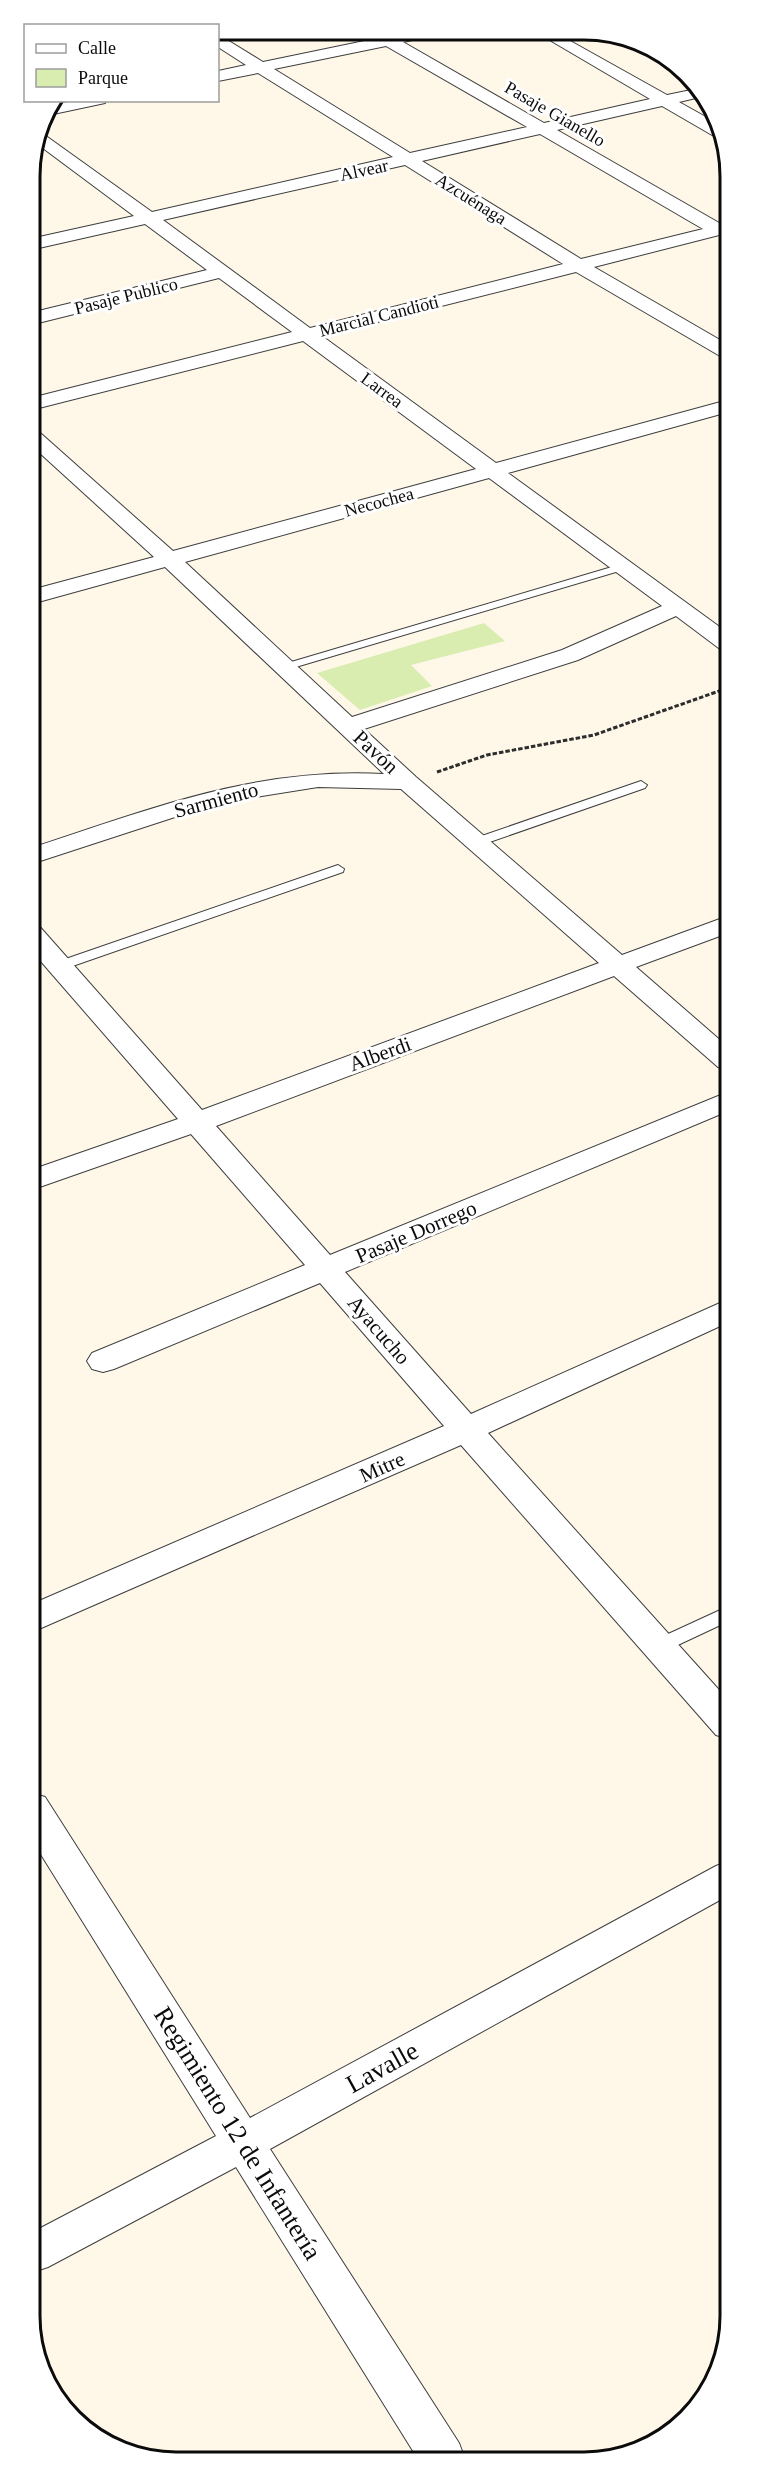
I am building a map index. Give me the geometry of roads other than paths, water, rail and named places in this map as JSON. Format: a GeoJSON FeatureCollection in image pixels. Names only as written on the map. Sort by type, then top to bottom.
{"type":"FeatureCollection","features":[{"type":"Feature","properties":{"kind":"street"},"geometry":{"type":"LineString","coordinates":[[219,76],[364,40]]}},
{"type":"Feature","properties":{"kind":"street","name":"Pasaje Gianello"},"geometry":{"type":"LineString","coordinates":[[387,40],[720,227]]}},
{"type":"Feature","properties":{"kind":"street"},"geometry":{"type":"LineString","coordinates":[[558,40],[709,125]]}},
{"type":"Feature","properties":{"kind":"street","name":"Azcuénaga"},"geometry":{"type":"LineString","coordinates":[[219,42],[579,266],[720,347]]}},
{"type":"Feature","properties":{"kind":"street","name":"Alvear"},"geometry":{"type":"LineString","coordinates":[[41,242],[692,94]]}},
{"type":"Feature","properties":{"kind":"street"},"geometry":{"type":"LineString","coordinates":[[58,109],[90,102]]}},
{"type":"Feature","properties":{"kind":"street","name":"Larrea"},"geometry":{"type":"LineString","coordinates":[[45,141],[622,567],[678,607],[718,626]]}},
{"type":"Feature","properties":{"kind":"street","name":"Marcial Candioti"},"geometry":{"type":"LineString","coordinates":[[41,401],[720,230]]}},
{"type":"Feature","properties":{"kind":"street","name":"Pasaje Publico"},"geometry":{"type":"LineString","coordinates":[[41,316],[222,272]]}},
{"type":"Feature","properties":{"kind":"street","name":"Necochea"},"geometry":{"type":"LineString","coordinates":[[41,594],[720,408]]}},
{"type":"Feature","properties":{"kind":"street","name":"Pavón"},"geometry":{"type":"LineString","coordinates":[[41,444],[169,559],[407,782],[720,1054]]}},
{"type":"Feature","properties":{"kind":"street"},"geometry":{"type":"LineString","coordinates":[[348,726],[570,655],[678,607]]}},
{"type":"Feature","properties":{"kind":"street","name":"Sarmiento"},"geometry":{"type":"LineString","coordinates":[[41,853],[175,810],[267,786],[308,780],[407,782]]}},
{"type":"Feature","properties":{"kind":"street","name":"Alberdi"},"geometry":{"type":"LineString","coordinates":[[41,1178],[198,1122],[720,927]]}},
{"type":"Feature","properties":{"kind":"street","name":"Ayacucho"},"geometry":{"type":"LineString","coordinates":[[41,944],[466,1430],[719,1714]]}},
{"type":"Feature","properties":{"kind":"street","name":"Pasaje Dorrego"},"geometry":{"type":"LineString","coordinates":[[103,1361],[720,1105]]}},
{"type":"Feature","properties":{"kind":"street","name":"Mitre"},"geometry":{"type":"LineString","coordinates":[[40,1615],[466,1430],[719,1313]]}},
{"type":"Feature","properties":{"kind":"street","name":"Regimiento 12 de Infantería"},"geometry":{"type":"LineString","coordinates":[[40,1821],[438,2452]]}},
{"type":"Feature","properties":{"kind":"street","name":"Lavalle"},"geometry":{"type":"LineString","coordinates":[[40,2249],[244,2142],[719,1882]]}},
{"type":"Feature","properties":{"kind":"lane"},"geometry":{"type":"LineString","coordinates":[[285,667],[622,567]]}},
{"type":"Feature","properties":{"kind":"lane"},"geometry":{"type":"LineString","coordinates":[[477,842],[641,785]]}},
{"type":"Feature","properties":{"kind":"lane"},"geometry":{"type":"LineString","coordinates":[[59,966],[338,869]]}},
{"type":"Feature","properties":{"kind":"lane"},"geometry":{"type":"LineString","coordinates":[[659,1646],[719,1618]]}}]}
